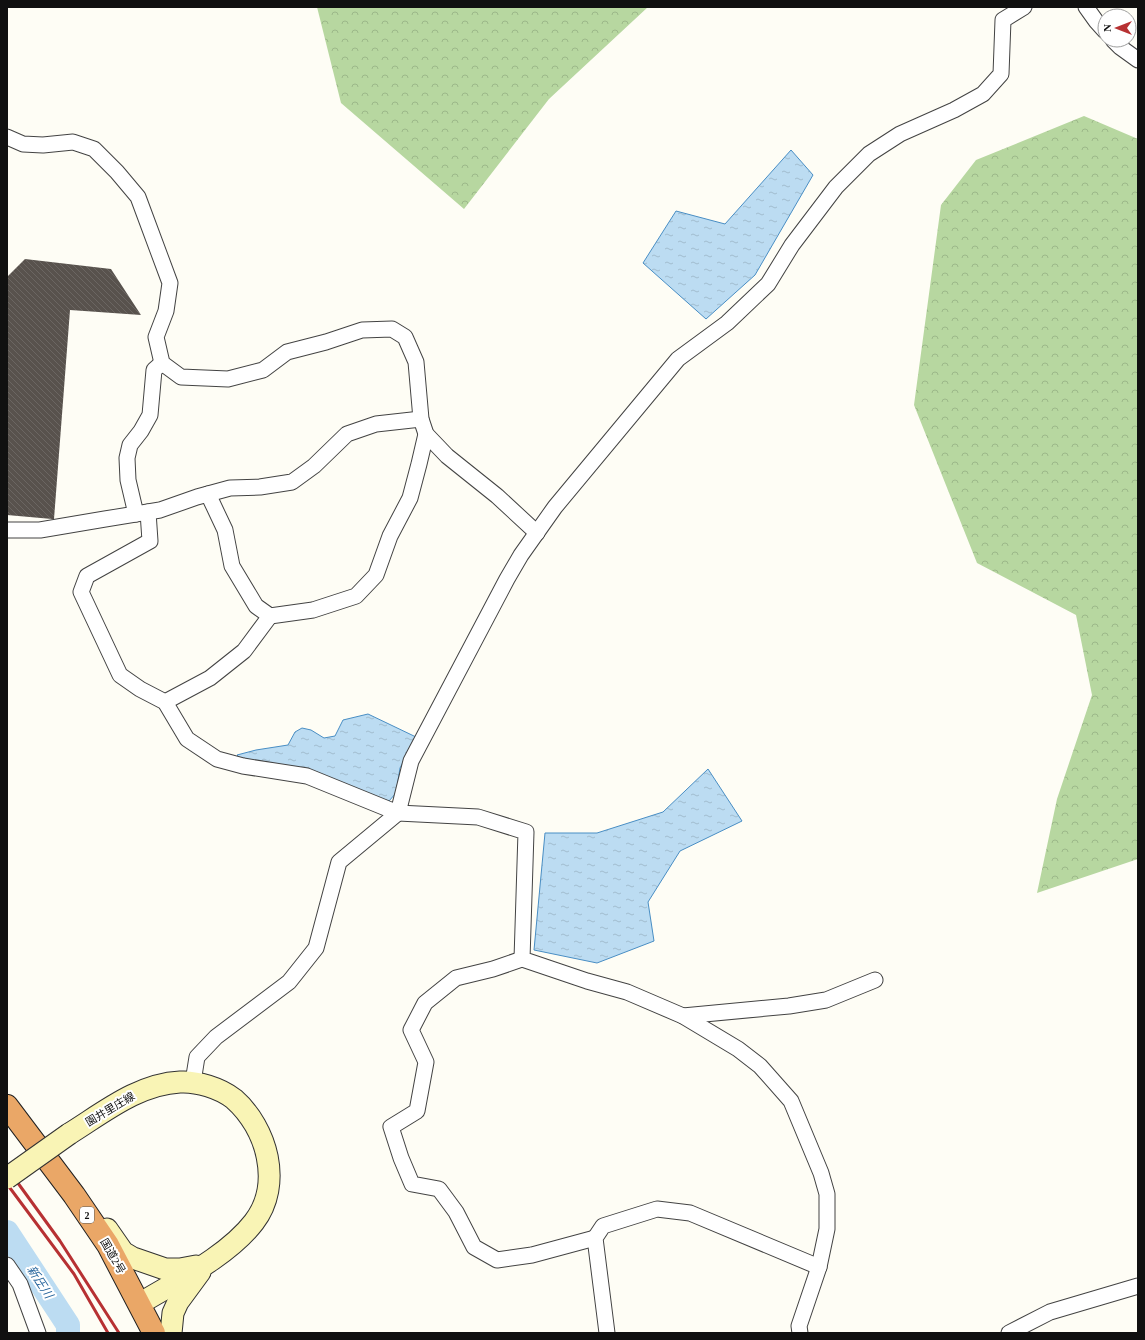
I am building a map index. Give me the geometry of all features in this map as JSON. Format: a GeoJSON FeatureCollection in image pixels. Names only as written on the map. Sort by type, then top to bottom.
{"type":"FeatureCollection","features":[{"type":"Feature","properties":{"kind":"highway","name":"国道2号"},"geometry":{"type":"LineString","coordinates":[[7,1106],[74,1195],[108,1245],[154,1333]]}},
{"type":"Feature","properties":{"kind":"main road","name":"園井里庄線"},"geometry":{"type":"LineString","coordinates":[[7,1178],[69,1134],[134,1093],[160,1085],[179,1082],[194,1082],[218,1090],[233,1099],[247,1114],[260,1132],[267,1153],[270,1175],[265,1202],[255,1221],[233,1244],[204,1264],[139,1304]]}},
{"type":"Feature","properties":{"kind":"main road"},"geometry":{"type":"LineString","coordinates":[[46,1158],[70,1176],[123,1252],[133,1258],[165,1269],[180,1269],[204,1264]]}},
{"type":"Feature","properties":{"kind":"main road"},"geometry":{"type":"LineString","coordinates":[[171,1333],[174,1314],[178,1302],[204,1264]]}},
{"type":"Feature","properties":{"kind":"street"},"geometry":{"type":"LineString","coordinates":[[194,1082],[197,1057],[216,1037],[289,982],[316,948],[339,862],[398,812],[411,761],[507,579],[521,555],[555,508],[678,360],[727,323],[768,284],[792,245],[836,187],[869,154],[900,134],[954,110],[983,94],[1001,74],[1003,20],[1024,7]]}},
{"type":"Feature","properties":{"kind":"street"},"geometry":{"type":"LineString","coordinates":[[1086,7],[1097,22]]}},
{"type":"Feature","properties":{"kind":"street"},"geometry":{"type":"LineString","coordinates":[[1121,48],[1138,60]]}},
{"type":"Feature","properties":{"kind":"street"},"geometry":{"type":"LineString","coordinates":[[7,137],[23,144],[43,145],[73,142],[94,149],[117,172],[138,197],[170,283],[166,311],[156,337],[162,363],[181,377],[228,379],[263,370],[287,352],[326,342],[362,330],[392,329],[405,337],[416,362],[420,419],[426,434],[447,456],[497,496],[537,532]]}},
{"type":"Feature","properties":{"kind":"street"},"geometry":{"type":"LineString","coordinates":[[162,363],[154,370],[150,414],[141,430],[130,444],[126,458],[128,480],[142,513],[150,541],[87,576],[81,592],[120,675],[140,689],[165,702],[187,739],[217,759],[243,766],[307,776],[398,812],[478,817],[526,832],[522,958]]}},
{"type":"Feature","properties":{"kind":"street"},"geometry":{"type":"LineString","coordinates":[[7,530],[40,530],[160,510],[230,488],[260,487],[292,482],[314,466],[347,434],[376,424],[420,419]]}},
{"type":"Feature","properties":{"kind":"street"},"geometry":{"type":"LineString","coordinates":[[208,494],[225,530],[232,566],[256,606],[270,616],[313,610],[356,596],[376,575],[390,536],[410,498],[426,434]]}},
{"type":"Feature","properties":{"kind":"street"},"geometry":{"type":"LineString","coordinates":[[165,702],[210,678],[244,652],[270,616]]}},
{"type":"Feature","properties":{"kind":"street"},"geometry":{"type":"LineString","coordinates":[[595,1238],[532,1255],[497,1260],[474,1247],[456,1212],[438,1189],[412,1184],[391,1127],[417,1111],[426,1062],[411,1030],[424,1003],[456,978],[493,969],[522,958],[587,981],[627,992],[682,1016],[738,1049],[760,1066],[791,1101],[821,1173],[827,1194],[827,1229],[819,1267],[799,1326],[800,1333]]}},
{"type":"Feature","properties":{"kind":"street"},"geometry":{"type":"LineString","coordinates":[[682,1016],[789,1006],[826,1000],[875,980]]}},
{"type":"Feature","properties":{"kind":"street"},"geometry":{"type":"LineString","coordinates":[[607,1333],[595,1238],[603,1226],[657,1209],[690,1213],[819,1267]]}},
{"type":"Feature","properties":{"kind":"street"},"geometry":{"type":"LineString","coordinates":[[7,1265],[20,1284],[38,1333]]}},
{"type":"Feature","properties":{"kind":"street"},"geometry":{"type":"LineString","coordinates":[[1009,1333],[1050,1312],[1138,1286]]}},
{"type":"Feature","properties":{"kind":"green space"},"geometry":{"type":"Polygon","coordinates":[[[317,7],[648,7],[549,99],[464,209],[341,103],[317,7]]]}},
{"type":"Feature","properties":{"kind":"green space"},"geometry":{"type":"Polygon","coordinates":[[[1084,116],[1138,139],[1138,859],[1037,893],[1057,799],[1092,695],[1076,615],[977,563],[914,405],[941,205],[976,160],[1084,116]]]}},
{"type":"Feature","properties":{"kind":"water"},"geometry":{"type":"Polygon","coordinates":[[[791,150],[813,175],[755,275],[706,319],[643,263],[676,211],[725,224],[791,150]]]}},
{"type":"Feature","properties":{"kind":"water"},"geometry":{"type":"Polygon","coordinates":[[[368,714],[416,737],[400,768],[396,793],[389,801],[244,762],[237,755],[256,750],[288,745],[295,732],[302,728],[311,730],[324,738],[335,736],[343,720],[368,714]]]}},
{"type":"Feature","properties":{"kind":"water"},"geometry":{"type":"Polygon","coordinates":[[[708,769],[742,821],[680,851],[648,902],[654,941],[597,963],[534,950],[545,833],[597,833],[663,812],[708,769]]]}},
{"type":"Feature","properties":{"kind":"building"},"geometry":{"type":"Polygon","coordinates":[[[25,259],[111,269],[141,315],[70,310],[54,519],[7,515],[7,277],[25,259]]]}},
{"type":"Feature","properties":{"kind":"waterway","name":"新圧川"},"geometry":{"type":"LineString","coordinates":[[7,1232],[68,1325],[68,1333]]}},
{"type":"Feature","properties":{"kind":"railway"},"geometry":{"type":"LineString","coordinates":[[7,1168],[60,1241],[119,1333]]}},
{"type":"Feature","properties":{"kind":"railway"},"geometry":{"type":"LineString","coordinates":[[7,1184],[74,1274],[108,1333]]}}]}
